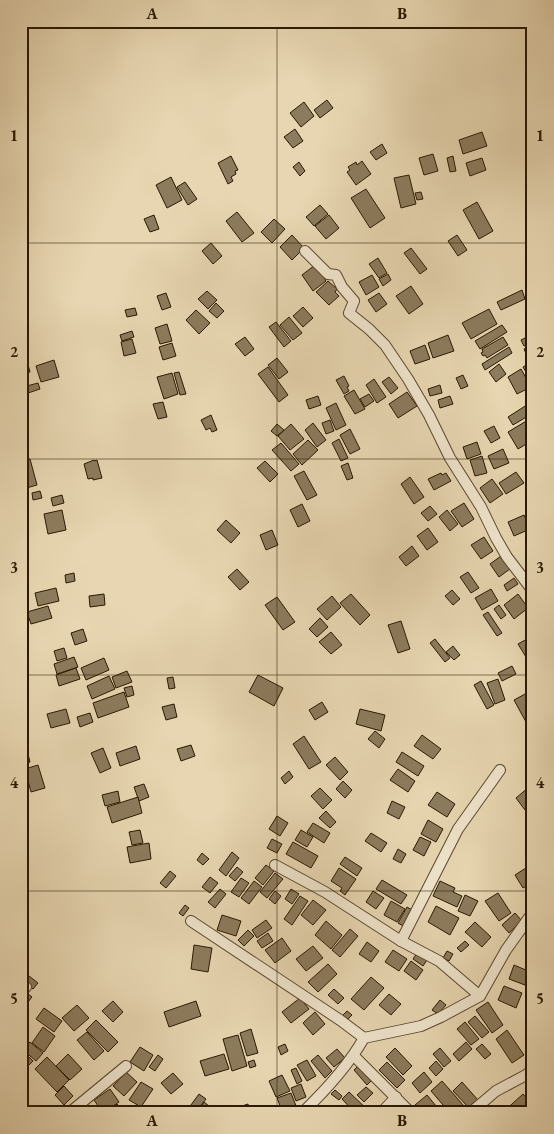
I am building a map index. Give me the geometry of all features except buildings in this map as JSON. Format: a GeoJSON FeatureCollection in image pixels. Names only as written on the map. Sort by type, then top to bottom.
{"type":"FeatureCollection","features":[{"type":"Feature","properties":{"kind":"street"},"geometry":{"type":"LineString","coordinates":[[305,251],[328,274],[336,274],[342,287],[354,301],[348,313],[377,336],[395,359],[418,394],[450,458],[476,497],[499,544],[533,591]]}},
{"type":"Feature","properties":{"kind":"street"},"geometry":{"type":"LineString","coordinates":[[401,941],[458,829],[500,770]]}},
{"type":"Feature","properties":{"kind":"street"},"geometry":{"type":"LineString","coordinates":[[275,865],[326,892],[401,941],[438,961],[480,996]]}},
{"type":"Feature","properties":{"kind":"street"},"geometry":{"type":"LineString","coordinates":[[191,921],[364,1038],[422,1026],[480,996],[506,950],[533,912]]}},
{"type":"Feature","properties":{"kind":"street"},"geometry":{"type":"LineString","coordinates":[[302,1113],[354,1056],[364,1038]]}},
{"type":"Feature","properties":{"kind":"street"},"geometry":{"type":"LineString","coordinates":[[354,1056],[411,1113]]}},
{"type":"Feature","properties":{"kind":"street"},"geometry":{"type":"LineString","coordinates":[[69,1113],[126,1066]]}},
{"type":"Feature","properties":{"kind":"street"},"geometry":{"type":"LineString","coordinates":[[470,1113],[496,1092],[530,1076]]}},
{"type":"Feature","properties":{"kind":"street"},"geometry":{"type":"LineString","coordinates":[[381,1113],[396,1097]]}}]}
